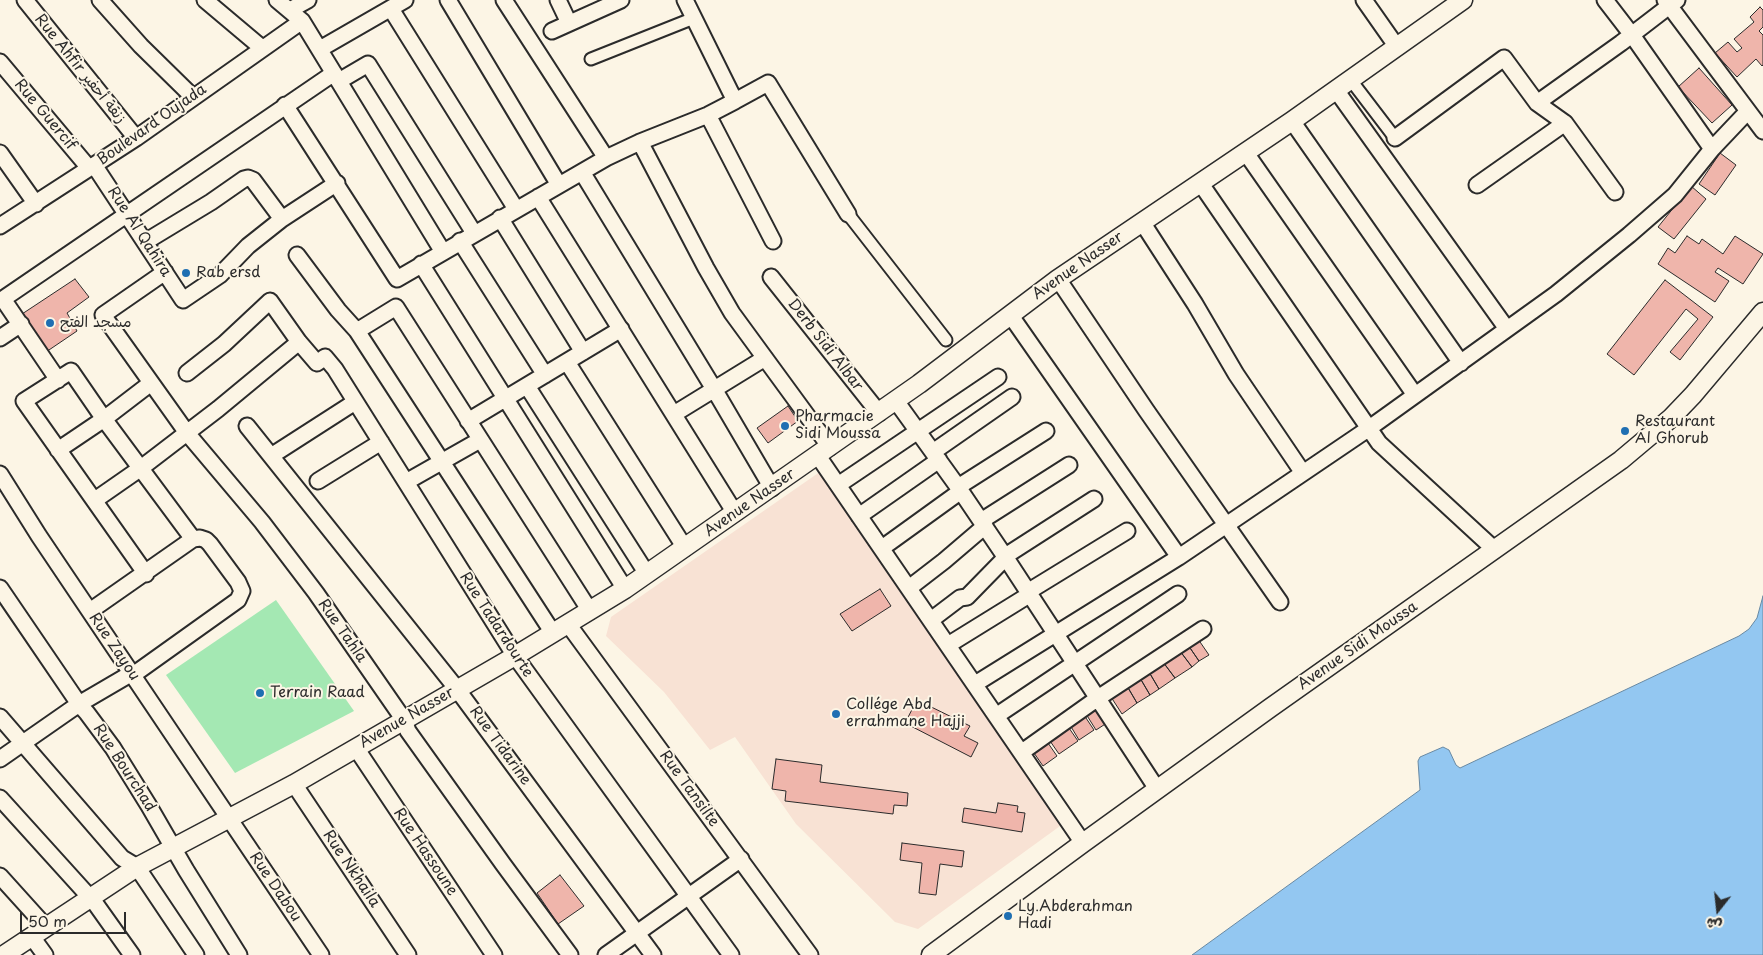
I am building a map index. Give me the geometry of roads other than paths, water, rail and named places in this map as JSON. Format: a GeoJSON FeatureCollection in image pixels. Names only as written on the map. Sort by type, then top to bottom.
{"type":"FeatureCollection","features":[{"type":"Feature","properties":{"kind":"street","name":"Rue Ahfir زنقة أحفير"},"geometry":{"type":"LineString","coordinates":[[25,0],[136,138]]}},
{"type":"Feature","properties":{"kind":"street"},"geometry":{"type":"LineString","coordinates":[[100,0],[142,46],[193,97]]}},
{"type":"Feature","properties":{"kind":"street"},"geometry":{"type":"LineString","coordinates":[[205,0],[262,48]]}},
{"type":"Feature","properties":{"kind":"street"},"geometry":{"type":"LineString","coordinates":[[277,0],[302,21],[443,252]]}},
{"type":"Feature","properties":{"kind":"street"},"geometry":{"type":"LineString","coordinates":[[290,10],[308,0]]}},
{"type":"Feature","properties":{"kind":"street"},"geometry":{"type":"LineString","coordinates":[[320,49],[405,0]]}},
{"type":"Feature","properties":{"kind":"street"},"geometry":{"type":"LineString","coordinates":[[448,0],[559,185]]}},
{"type":"Feature","properties":{"kind":"street"},"geometry":{"type":"LineString","coordinates":[[504,0],[606,158]]}},
{"type":"Feature","properties":{"kind":"street"},"geometry":{"type":"LineString","coordinates":[[558,0],[569,23]]}},
{"type":"Feature","properties":{"kind":"street"},"geometry":{"type":"LineString","coordinates":[[685,0],[735,101]]}},
{"type":"Feature","properties":{"kind":"street","name":"Avenue Nasser"},"geometry":{"type":"LineString","coordinates":[[3,952],[39,932],[138,868],[294,784],[515,656],[625,589],[896,401],[951,347],[1011,316],[1058,280],[1246,153],[1463,0]]}},
{"type":"Feature","properties":{"kind":"street"},"geometry":{"type":"LineString","coordinates":[[1605,0],[1632,35],[1712,149]]}},
{"type":"Feature","properties":{"kind":"street"},"geometry":{"type":"LineString","coordinates":[[1366,1],[1397,47]]}},
{"type":"Feature","properties":{"kind":"street"},"geometry":{"type":"LineString","coordinates":[[552,30],[611,2]]}},
{"type":"Feature","properties":{"kind":"street"},"geometry":{"type":"LineString","coordinates":[[1537,103],[1632,35],[1670,2],[1763,130]]}},
{"type":"Feature","properties":{"kind":"street"},"geometry":{"type":"LineString","coordinates":[[391,9],[516,209]]}},
{"type":"Feature","properties":{"kind":"street"},"geometry":{"type":"LineString","coordinates":[[591,59],[694,18]]}},
{"type":"Feature","properties":{"kind":"street","name":"Boulevard Oujada"},"geometry":{"type":"LineString","coordinates":[[0,226],[136,138],[302,21]]}},
{"type":"Feature","properties":{"kind":"street"},"geometry":{"type":"LineString","coordinates":[[1350,79],[1396,138],[1504,58],[1537,103],[1565,123],[1614,192]]}},
{"type":"Feature","properties":{"kind":"street","name":"Rue Guercif"},"geometry":{"type":"LineString","coordinates":[[0,62],[92,166]]}},
{"type":"Feature","properties":{"kind":"street"},"geometry":{"type":"LineString","coordinates":[[58,380],[3,299],[285,105],[337,77],[368,64],[474,233]]}},
{"type":"Feature","properties":{"kind":"street"},"geometry":{"type":"LineString","coordinates":[[285,105],[397,278],[606,158],[640,142],[708,115],[768,84],[848,214],[951,347]]}},
{"type":"Feature","properties":{"kind":"street"},"geometry":{"type":"LineString","coordinates":[[1336,90],[1507,329]]}},
{"type":"Feature","properties":{"kind":"street"},"geometry":{"type":"LineString","coordinates":[[974,684],[1179,557],[1368,429],[1556,294],[1675,195],[1712,149],[1748,111]]}},
{"type":"Feature","properties":{"kind":"street"},"geometry":{"type":"LineString","coordinates":[[708,115],[773,241]]}},
{"type":"Feature","properties":{"kind":"street"},"geometry":{"type":"LineString","coordinates":[[1292,121],[1461,363]]}},
{"type":"Feature","properties":{"kind":"street"},"geometry":{"type":"LineString","coordinates":[[1477,185],[1565,123]]}},
{"type":"Feature","properties":{"kind":"street"},"geometry":{"type":"LineString","coordinates":[[640,142],[706,268],[732,313],[765,358],[824,451],[838,485],[1083,843]]}},
{"type":"Feature","properties":{"kind":"street"},"geometry":{"type":"LineString","coordinates":[[0,153],[36,204]]}},
{"type":"Feature","properties":{"kind":"street"},"geometry":{"type":"LineString","coordinates":[[1246,153],[1415,395]]}},
{"type":"Feature","properties":{"kind":"street","name":"Rue Al Qahira"},"geometry":{"type":"LineString","coordinates":[[92,166],[183,300],[220,274],[248,246],[282,219]]}},
{"type":"Feature","properties":{"kind":"street"},"geometry":{"type":"LineString","coordinates":[[582,172],[772,488]]}},
{"type":"Feature","properties":{"kind":"street"},"geometry":{"type":"LineString","coordinates":[[145,242],[212,202],[244,179],[253,180],[282,219],[337,183]]}},
{"type":"Feature","properties":{"kind":"street"},"geometry":{"type":"LineString","coordinates":[[1200,184],[1379,443],[1494,549]]}},
{"type":"Feature","properties":{"kind":"street"},"geometry":{"type":"LineString","coordinates":[[538,197],[735,513]]}},
{"type":"Feature","properties":{"kind":"street"},"geometry":{"type":"LineString","coordinates":[[500,218],[583,352]]}},
{"type":"Feature","properties":{"kind":"street"},"geometry":{"type":"LineString","coordinates":[[1142,222],[1195,304],[1232,367],[1303,473]]}},
{"type":"Feature","properties":{"kind":"street"},"geometry":{"type":"LineString","coordinates":[[460,241],[545,374]]}},
{"type":"Feature","properties":{"kind":"street","name":"Rue Tansilte"},"geometry":{"type":"LineString","coordinates":[[297,255],[338,310],[357,331],[442,462],[560,628],[741,859],[810,955]]}},
{"type":"Feature","properties":{"kind":"street"},"geometry":{"type":"LineString","coordinates":[[421,264],[625,589]]}},
{"type":"Feature","properties":{"kind":"street","name":"Rue Tahla"},"geometry":{"type":"LineString","coordinates":[[165,272],[103,315],[187,433],[256,515],[304,578],[404,720],[408,731],[570,955]]}},
{"type":"Feature","properties":{"kind":"street","name":"Derb Sidi Albar"},"geometry":{"type":"LineString","coordinates":[[772,277],[879,413]]}},
{"type":"Feature","properties":{"kind":"street"},"geometry":{"type":"LineString","coordinates":[[1058,280],[1280,602]]}},
{"type":"Feature","properties":{"kind":"street","name":"Rue Tadardourte"},"geometry":{"type":"LineString","coordinates":[[187,373],[224,344],[270,302],[317,363],[326,358],[336,369],[515,656],[731,955]]}},
{"type":"Feature","properties":{"kind":"street"},"geometry":{"type":"LineString","coordinates":[[357,331],[396,307],[590,611]]}},
{"type":"Feature","properties":{"kind":"street","name":"Avenue Sidi Moussa"},"geometry":{"type":"LineString","coordinates":[[931,955],[1157,789],[1621,460],[1671,418],[1715,372],[1763,312]]}},
{"type":"Feature","properties":{"kind":"street"},"geometry":{"type":"LineString","coordinates":[[1011,316],[1179,557]]}},
{"type":"Feature","properties":{"kind":"street"},"geometry":{"type":"LineString","coordinates":[[0,338],[20,324]]}},
{"type":"Feature","properties":{"kind":"street"},"geometry":{"type":"LineString","coordinates":[[468,421],[621,329]]}},
{"type":"Feature","properties":{"kind":"street"},"geometry":{"type":"LineString","coordinates":[[95,500],[187,433],[299,342]]}},
{"type":"Feature","properties":{"kind":"street"},"geometry":{"type":"LineString","coordinates":[[674,414],[765,358]]}},
{"type":"Feature","properties":{"kind":"street"},"geometry":{"type":"LineString","coordinates":[[567,362],[685,548]]}},
{"type":"Feature","properties":{"kind":"street"},"geometry":{"type":"LineString","coordinates":[[146,574],[24,401],[71,371],[104,419],[194,540]]}},
{"type":"Feature","properties":{"kind":"street"},"geometry":{"type":"LineString","coordinates":[[838,485],[998,377]]}},
{"type":"Feature","properties":{"kind":"street"},"geometry":{"type":"LineString","coordinates":[[58,450],[104,419],[151,383]]}},
{"type":"Feature","properties":{"kind":"street"},"geometry":{"type":"LineString","coordinates":[[527,386],[647,574]]}},
{"type":"Feature","properties":{"kind":"street"},"geometry":{"type":"LineString","coordinates":[[859,516],[1012,397]]}},
{"type":"Feature","properties":{"kind":"street"},"geometry":{"type":"LineString","coordinates":[[896,401],[960,489],[1157,789]]}},
{"type":"Feature","properties":{"kind":"street"},"geometry":{"type":"LineString","coordinates":[[271,456],[355,402]]}},
{"type":"Feature","properties":{"kind":"street","name":"Rue Tidarine"},"geometry":{"type":"LineString","coordinates":[[247,426],[458,688],[653,955]]}},
{"type":"Feature","properties":{"kind":"street"},"geometry":{"type":"LineString","coordinates":[[882,548],[960,489],[1046,431]]}},
{"type":"Feature","properties":{"kind":"street"},"geometry":{"type":"LineString","coordinates":[[406,482],[480,440]]}},
{"type":"Feature","properties":{"kind":"street"},"geometry":{"type":"LineString","coordinates":[[318,481],[381,442]]}},
{"type":"Feature","properties":{"kind":"street"},"geometry":{"type":"LineString","coordinates":[[909,588],[944,561],[983,524],[1068,465]]}},
{"type":"Feature","properties":{"kind":"street","name":"Rue Zayou"},"geometry":{"type":"LineString","coordinates":[[0,474],[229,819]]}},
{"type":"Feature","properties":{"kind":"street"},"geometry":{"type":"LineString","coordinates":[[931,620],[960,598],[967,597],[1010,553],[1094,499]]}},
{"type":"Feature","properties":{"kind":"street"},"geometry":{"type":"LineString","coordinates":[[948,645],[1034,588],[1127,531]]}},
{"type":"Feature","properties":{"kind":"street"},"geometry":{"type":"LineString","coordinates":[[0,759],[80,704],[133,674],[238,600],[242,591],[238,582],[210,544],[203,538],[194,540],[90,611]]}},
{"type":"Feature","properties":{"kind":"street","name":"Rue Bourchad"},"geometry":{"type":"LineString","coordinates":[[0,588],[80,704],[113,748],[239,955]]}},
{"type":"Feature","properties":{"kind":"street"},"geometry":{"type":"LineString","coordinates":[[996,716],[1178,594]]}},
{"type":"Feature","properties":{"kind":"street"},"geometry":{"type":"LineString","coordinates":[[1022,752],[1098,698],[1203,629]]}},
{"type":"Feature","properties":{"kind":"street"},"geometry":{"type":"LineString","coordinates":[[0,717],[122,858],[138,868],[196,955]]}},
{"type":"Feature","properties":{"kind":"street","name":"Rue Hassoune"},"geometry":{"type":"LineString","coordinates":[[356,748],[494,955]]}},
{"type":"Feature","properties":{"kind":"street","name":"Rue Nkhaila"},"geometry":{"type":"LineString","coordinates":[[294,784],[408,955]]}},
{"type":"Feature","properties":{"kind":"street"},"geometry":{"type":"LineString","coordinates":[[0,798],[103,914],[132,955]]}},
{"type":"Feature","properties":{"kind":"street","name":"Rue Dabou"},"geometry":{"type":"LineString","coordinates":[[229,819],[321,955]]}},
{"type":"Feature","properties":{"kind":"street"},"geometry":{"type":"LineString","coordinates":[[606,955],[741,859]]}},
{"type":"Feature","properties":{"kind":"street"},"geometry":{"type":"LineString","coordinates":[[0,876],[39,932],[44,955]]}},
{"type":"Feature","properties":{"kind":"water"},"geometry":{"type":"Polygon","coordinates":[[[1763,596],[1763,955],[1192,955],[1420,790],[1418,761],[1420,757],[1443,747],[1449,750],[1456,765],[1460,768],[1739,636],[1749,629],[1757,618],[1763,596]]]}},
{"type":"Feature","properties":{"kind":"place","name":"Rab ersd"},"geometry":{"type":"Point","coordinates":[186,273]}},
{"type":"Feature","properties":{"kind":"place","name":"مسجد الفتح"},"geometry":{"type":"Point","coordinates":[50,323]}},
{"type":"Feature","properties":{"kind":"place","name":"Pharmacie Sidi Moussa"},"geometry":{"type":"Point","coordinates":[785,426]}},
{"type":"Feature","properties":{"kind":"place","name":"Restaurant Al Ghorub"},"geometry":{"type":"Point","coordinates":[1625,431]}},
{"type":"Feature","properties":{"kind":"place","name":"Terrain Raad"},"geometry":{"type":"Point","coordinates":[260,693]}},
{"type":"Feature","properties":{"kind":"place","name":"Collége Abd errahmane Hajji"},"geometry":{"type":"Point","coordinates":[836,714]}},
{"type":"Feature","properties":{"kind":"place","name":"Ly.Abderahman Hadi"},"geometry":{"type":"Point","coordinates":[1008,916]}}]}
